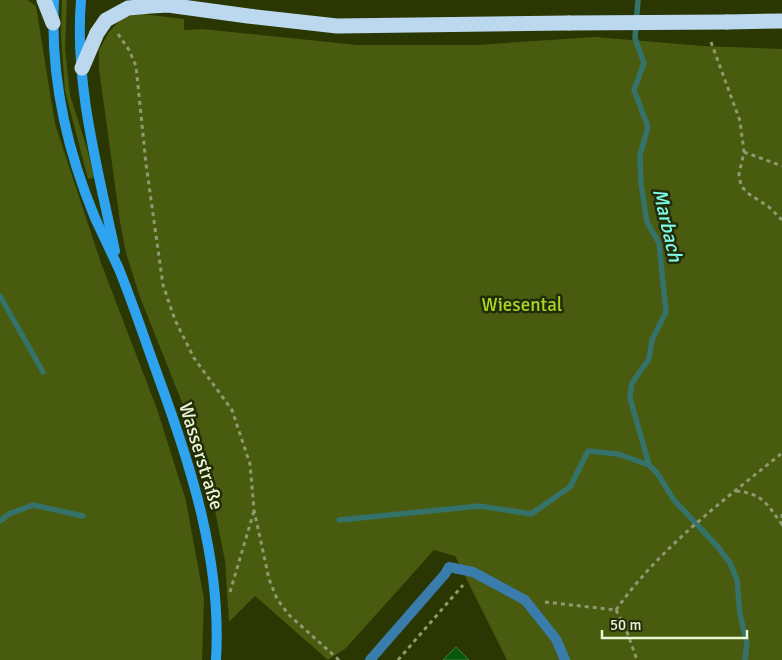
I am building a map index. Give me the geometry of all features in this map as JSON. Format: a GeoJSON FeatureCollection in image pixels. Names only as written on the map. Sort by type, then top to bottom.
{"type":"FeatureCollection","features":[{"type":"Feature","properties":{"kind":"highway"},"geometry":{"type":"LineString","coordinates":[[44,0],[53,23]]}},
{"type":"Feature","properties":{"kind":"highway"},"geometry":{"type":"LineString","coordinates":[[82,68],[97,33],[106,20],[128,8],[163,2],[248,16],[337,26],[782,21]]}},
{"type":"Feature","properties":{"kind":"main road","name":"Wasserstraße"},"geometry":{"type":"LineString","coordinates":[[54,0],[54,60],[59,99],[69,142],[92,211],[119,269],[176,427],[205,529],[212,579],[216,627],[216,660]]}},
{"type":"Feature","properties":{"kind":"main road","name":"Wasserstraße"},"geometry":{"type":"LineString","coordinates":[[81,0],[80,40],[82,68],[91,132],[119,269]]}},
{"type":"Feature","properties":{"kind":"street"},"geometry":{"type":"LineString","coordinates":[[370,660],[441,579],[449,567],[473,572],[526,600],[556,639],[565,660]]}},
{"type":"Feature","properties":{"kind":"path"},"geometry":{"type":"LineString","coordinates":[[113,27],[129,50],[136,66],[146,164],[163,284],[175,320],[194,358],[232,410],[250,464],[254,510],[269,579],[277,598],[289,615],[339,660]]}},
{"type":"Feature","properties":{"kind":"path"},"geometry":{"type":"LineString","coordinates":[[710,42],[740,121],[744,152],[738,174],[742,186],[749,194],[769,207],[782,220]]}},
{"type":"Feature","properties":{"kind":"path"},"geometry":{"type":"LineString","coordinates":[[744,152],[782,166]]}},
{"type":"Feature","properties":{"kind":"path"},"geometry":{"type":"LineString","coordinates":[[616,610],[650,570],[690,528],[782,453]]}},
{"type":"Feature","properties":{"kind":"path"},"geometry":{"type":"LineString","coordinates":[[735,491],[750,492],[763,499],[781,523]]}},
{"type":"Feature","properties":{"kind":"path"},"geometry":{"type":"LineString","coordinates":[[228,599],[254,510]]}},
{"type":"Feature","properties":{"kind":"path"},"geometry":{"type":"LineString","coordinates":[[782,514],[782,529]]}},
{"type":"Feature","properties":{"kind":"path"},"geometry":{"type":"LineString","coordinates":[[398,660],[473,572]]}},
{"type":"Feature","properties":{"kind":"path"},"geometry":{"type":"LineString","coordinates":[[526,600],[616,610]]}},
{"type":"Feature","properties":{"kind":"path"},"geometry":{"type":"LineString","coordinates":[[616,610],[626,629],[637,660]]}},
{"type":"Feature","properties":{"kind":"green space"},"geometry":{"type":"Polygon","coordinates":[[[0,0],[28,0],[36,6],[55,124],[101,263],[157,409],[186,501],[204,599],[202,660],[0,660],[0,0]]]}},
{"type":"Feature","properties":{"kind":"green space"},"geometry":{"type":"Polygon","coordinates":[[[62,0],[67,0],[65,48],[70,95],[94,178],[88,179],[65,91],[61,36],[62,0]]]}},
{"type":"Feature","properties":{"kind":"green space","name":"Wiesental"},"geometry":{"type":"Polygon","coordinates":[[[142,14],[184,19],[184,30],[202,29],[357,45],[476,45],[595,37],[703,46],[782,49],[782,660],[507,660],[455,556],[434,550],[346,648],[328,660],[255,596],[229,622],[225,561],[205,460],[140,297],[126,253],[120,222],[99,69],[99,50],[109,32],[124,16],[142,14]]]}},
{"type":"Feature","properties":{"kind":"building"},"geometry":{"type":"Polygon","coordinates":[[[456,647],[469,660],[443,660],[456,647]]]}},
{"type":"Feature","properties":{"kind":"waterway","name":"Marbach"},"geometry":{"type":"LineString","coordinates":[[638,0],[635,38],[644,63],[634,90],[648,127],[640,155],[641,184],[647,222],[659,243],[666,312],[652,340],[649,359],[632,383],[630,398],[649,465],[657,473],[674,500],[718,547],[730,563],[737,580],[740,614],[747,644],[745,660]]}},
{"type":"Feature","properties":{"kind":"waterway"},"geometry":{"type":"LineString","coordinates":[[0,296],[43,372]]}},
{"type":"Feature","properties":{"kind":"waterway"},"geometry":{"type":"LineString","coordinates":[[339,520],[480,506],[531,514],[570,487],[588,451],[618,454],[649,465]]}},
{"type":"Feature","properties":{"kind":"waterway"},"geometry":{"type":"LineString","coordinates":[[0,521],[9,514],[33,505],[83,516]]}}]}
